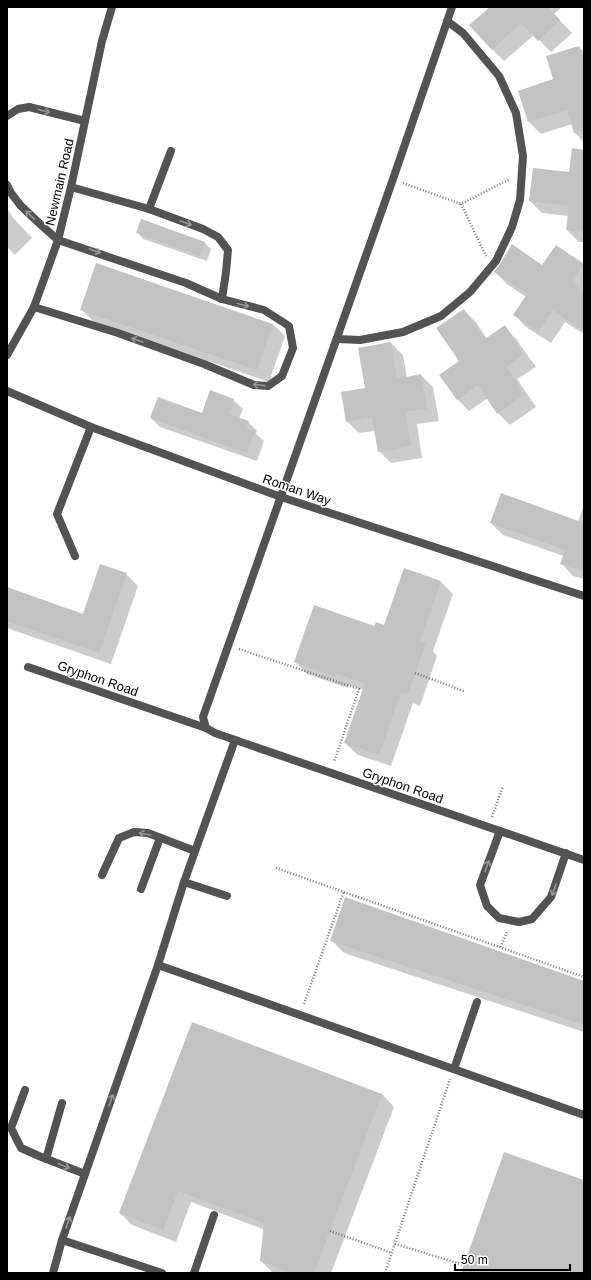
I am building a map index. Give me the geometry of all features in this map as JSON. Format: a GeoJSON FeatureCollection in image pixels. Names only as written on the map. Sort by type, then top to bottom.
{"type":"FeatureCollection","features":[{"type":"Feature","properties":{"kind":"lane","name":"Newmain Road"},"geometry":{"type":"LineString","coordinates":[[7,355],[34,307],[58,240],[102,40],[112,7]]}},
{"type":"Feature","properties":{"kind":"lane"},"geometry":{"type":"LineString","coordinates":[[206,728],[203,717],[337,339],[452,7]]}},
{"type":"Feature","properties":{"kind":"lane"},"geometry":{"type":"LineString","coordinates":[[337,339],[360,340],[403,332],[441,316],[470,292],[496,261],[512,227],[520,200],[523,156],[516,113],[499,76],[463,33],[447,21]]}},
{"type":"Feature","properties":{"kind":"lane"},"geometry":{"type":"LineString","coordinates":[[7,116],[18,109],[29,107],[85,121]]}},
{"type":"Feature","properties":{"kind":"lane"},"geometry":{"type":"LineString","coordinates":[[150,209],[171,151]]}},
{"type":"Feature","properties":{"kind":"lane"},"geometry":{"type":"LineString","coordinates":[[7,185],[21,206],[58,240],[186,283],[222,299],[264,310],[289,326],[293,348],[282,376],[268,386],[254,385],[189,358],[118,333],[34,307]]}},
{"type":"Feature","properties":{"kind":"lane"},"geometry":{"type":"LineString","coordinates":[[70,187],[150,209],[203,229],[218,237],[228,250],[222,299]]}},
{"type":"Feature","properties":{"kind":"lane","name":"Roman Way"},"geometry":{"type":"LineString","coordinates":[[7,391],[91,427],[281,497],[584,596]]}},
{"type":"Feature","properties":{"kind":"lane"},"geometry":{"type":"LineString","coordinates":[[75,556],[57,514],[91,427]]}},
{"type":"Feature","properties":{"kind":"lane","name":"Gryphon Road"},"geometry":{"type":"LineString","coordinates":[[28,667],[584,860]]}},
{"type":"Feature","properties":{"kind":"lane"},"geometry":{"type":"LineString","coordinates":[[52,1273],[84,1174],[158,965],[184,882],[235,740]]}},
{"type":"Feature","properties":{"kind":"lane"},"geometry":{"type":"LineString","coordinates":[[500,830],[480,885],[487,906],[498,918],[519,922],[532,919],[551,897],[566,853]]}},
{"type":"Feature","properties":{"kind":"lane"},"geometry":{"type":"LineString","coordinates":[[102,875],[119,838],[134,832],[148,833],[195,851]]}},
{"type":"Feature","properties":{"kind":"lane"},"geometry":{"type":"LineString","coordinates":[[141,888],[160,838]]}},
{"type":"Feature","properties":{"kind":"lane"},"geometry":{"type":"LineString","coordinates":[[184,882],[227,896]]}},
{"type":"Feature","properties":{"kind":"lane"},"geometry":{"type":"LineString","coordinates":[[158,965],[584,1115]]}},
{"type":"Feature","properties":{"kind":"lane"},"geometry":{"type":"LineString","coordinates":[[454,1069],[477,1002]]}},
{"type":"Feature","properties":{"kind":"lane"},"geometry":{"type":"LineString","coordinates":[[25,1090],[11,1128],[22,1148],[84,1174]]}},
{"type":"Feature","properties":{"kind":"lane"},"geometry":{"type":"LineString","coordinates":[[46,1159],[62,1103]]}},
{"type":"Feature","properties":{"kind":"lane"},"geometry":{"type":"LineString","coordinates":[[194,1273],[214,1215]]}},
{"type":"Feature","properties":{"kind":"lane"},"geometry":{"type":"LineString","coordinates":[[62,1240],[162,1273]]}},
{"type":"Feature","properties":{"kind":"path"},"geometry":{"type":"LineString","coordinates":[[461,204],[522,172]]}},
{"type":"Feature","properties":{"kind":"path"},"geometry":{"type":"LineString","coordinates":[[393,179],[461,204],[491,267]]}},
{"type":"Feature","properties":{"kind":"path"},"geometry":{"type":"LineString","coordinates":[[228,645],[359,689],[330,772]]}},
{"type":"Feature","properties":{"kind":"path"},"geometry":{"type":"LineString","coordinates":[[415,673],[464,691]]}},
{"type":"Feature","properties":{"kind":"path"},"geometry":{"type":"LineString","coordinates":[[489,827],[503,786]]}},
{"type":"Feature","properties":{"kind":"path"},"geometry":{"type":"LineString","coordinates":[[276,868],[584,976]]}},
{"type":"Feature","properties":{"kind":"path"},"geometry":{"type":"LineString","coordinates":[[300,1015],[344,892]]}},
{"type":"Feature","properties":{"kind":"path"},"geometry":{"type":"LineString","coordinates":[[501,947],[510,920]]}},
{"type":"Feature","properties":{"kind":"path"},"geometry":{"type":"LineString","coordinates":[[386,1273],[454,1069]]}},
{"type":"Feature","properties":{"kind":"path"},"geometry":{"type":"LineString","coordinates":[[330,1231],[392,1253]]}},
{"type":"Feature","properties":{"kind":"path"},"geometry":{"type":"LineString","coordinates":[[395,1244],[464,1265]]}},
{"type":"Feature","properties":{"kind":"building"},"geometry":{"type":"Polygon","coordinates":[[[490,7],[548,7],[560,20],[538,41],[521,23],[492,50],[469,25],[490,7]]]}},
{"type":"Feature","properties":{"kind":"building"},"geometry":{"type":"Polygon","coordinates":[[[579,46],[584,61],[584,130],[574,133],[567,110],[528,122],[518,91],[553,79],[546,56],[579,46]]]}},
{"type":"Feature","properties":{"kind":"building"},"geometry":{"type":"Polygon","coordinates":[[[572,148],[584,150],[584,232],[566,230],[569,206],[529,201],[533,168],[569,172],[572,148]]]}},
{"type":"Feature","properties":{"kind":"building"},"geometry":{"type":"Polygon","coordinates":[[[141,219],[205,242],[200,256],[136,233],[141,219]]]}},
{"type":"Feature","properties":{"kind":"building"},"geometry":{"type":"Polygon","coordinates":[[[512,244],[542,265],[556,245],[584,264],[572,283],[584,291],[584,332],[553,310],[538,332],[513,315],[527,294],[494,272],[512,244]]]}},
{"type":"Feature","properties":{"kind":"building"},"geometry":{"type":"Polygon","coordinates":[[[96,263],[273,324],[257,370],[80,310],[96,263]]]}},
{"type":"Feature","properties":{"kind":"building"},"geometry":{"type":"Polygon","coordinates":[[[464,309],[485,339],[505,325],[524,354],[506,367],[525,394],[497,414],[478,385],[457,400],[439,375],[459,361],[436,328],[464,309]]]}},
{"type":"Feature","properties":{"kind":"building"},"geometry":{"type":"Polygon","coordinates":[[[391,342],[397,379],[421,374],[427,409],[405,412],[411,446],[378,452],[372,417],[346,422],[341,392],[365,388],[358,348],[391,342]]]}},
{"type":"Feature","properties":{"kind":"building"},"geometry":{"type":"Polygon","coordinates":[[[210,390],[234,399],[229,414],[249,421],[246,428],[255,431],[247,453],[150,418],[158,397],[202,413],[210,390]]]}},
{"type":"Feature","properties":{"kind":"building"},"geometry":{"type":"Polygon","coordinates":[[[501,493],[584,523],[584,572],[560,564],[565,550],[490,523],[501,493]]]}},
{"type":"Feature","properties":{"kind":"building"},"geometry":{"type":"Polygon","coordinates":[[[100,564],[127,573],[99,653],[7,621],[7,587],[83,614],[100,564]]]}},
{"type":"Feature","properties":{"kind":"building"},"geometry":{"type":"Polygon","coordinates":[[[404,568],[441,581],[420,641],[426,643],[408,694],[401,692],[379,755],[344,743],[365,683],[336,674],[335,677],[294,662],[314,605],[374,626],[376,622],[384,625],[404,568]]]}},
{"type":"Feature","properties":{"kind":"building"},"geometry":{"type":"Polygon","coordinates":[[[345,897],[584,981],[584,1025],[330,941],[345,897]]]}},
{"type":"Feature","properties":{"kind":"building"},"geometry":{"type":"Polygon","coordinates":[[[192,1022],[382,1094],[314,1273],[291,1273],[260,1261],[264,1223],[178,1191],[163,1230],[119,1213],[192,1022]]]}},
{"type":"Feature","properties":{"kind":"building"},"geometry":{"type":"Polygon","coordinates":[[[504,1152],[584,1180],[584,1273],[461,1273],[504,1152]]]}}]}
